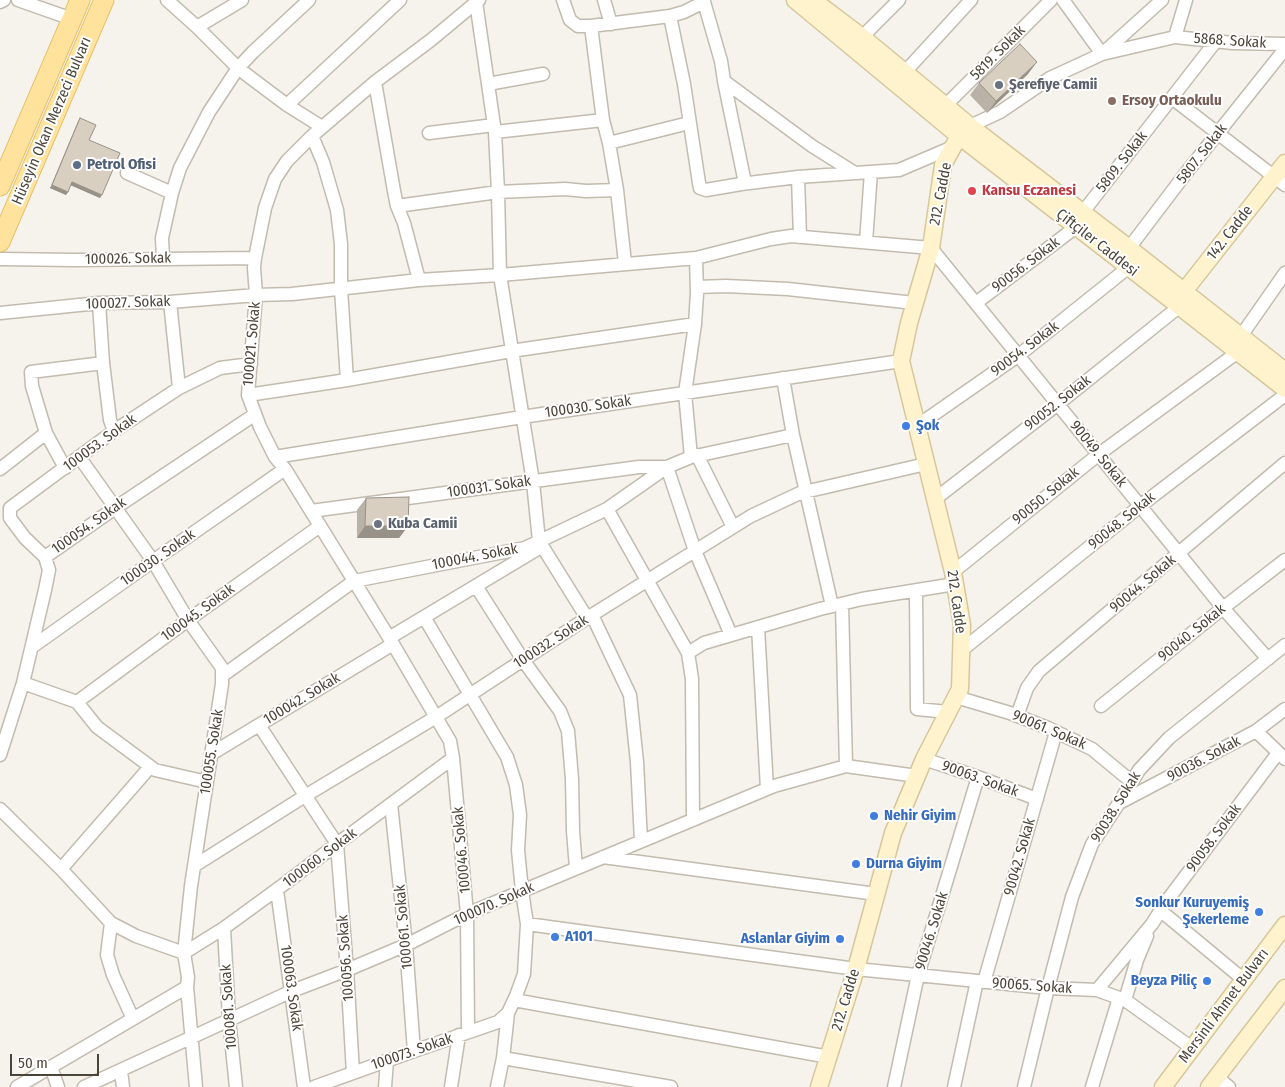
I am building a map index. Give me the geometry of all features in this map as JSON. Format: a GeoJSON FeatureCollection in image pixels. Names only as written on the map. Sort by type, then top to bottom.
{"type":"FeatureCollection","features":[{"type":"Feature","properties":{"kind":"main road","name":"Hüseyin Okan Merzeci Bulvarı"},"geometry":{"type":"LineString","coordinates":[[0,186],[80,0]]}},
{"type":"Feature","properties":{"kind":"main road","name":"Hüseyin Okan Merzeci Bulvarı"},"geometry":{"type":"LineString","coordinates":[[0,242],[104,0]]}},
{"type":"Feature","properties":{"kind":"street"},"geometry":{"type":"LineString","coordinates":[[0,2],[4,0]]}},
{"type":"Feature","properties":{"kind":"street"},"geometry":{"type":"LineString","coordinates":[[18,0],[72,19]]}},
{"type":"Feature","properties":{"kind":"street"},"geometry":{"type":"LineString","coordinates":[[167,0],[238,68],[287,105],[317,131],[323,162],[337,210],[341,244],[340,289],[347,380]]}},
{"type":"Feature","properties":{"kind":"street"},"geometry":{"type":"LineString","coordinates":[[197,28],[242,0]]}},
{"type":"Feature","properties":{"kind":"street"},"geometry":{"type":"LineString","coordinates":[[163,258],[162,238],[180,168],[209,112],[238,68],[309,0]]}},
{"type":"Feature","properties":{"kind":"street"},"geometry":{"type":"LineString","coordinates":[[287,105],[400,0]]}},
{"type":"Feature","properties":{"kind":"street"},"geometry":{"type":"LineString","coordinates":[[563,0],[570,20],[578,26],[612,24],[670,16],[684,12],[704,1],[721,60],[745,183]]}},
{"type":"Feature","properties":{"kind":"street"},"geometry":{"type":"LineString","coordinates":[[604,0],[612,24]]}},
{"type":"Feature","properties":{"kind":"street","name":"Çiftçiler Caddesi"},"geometry":{"type":"LineString","coordinates":[[795,0],[961,136],[1080,219],[1180,300],[1238,352],[1285,389]]}},
{"type":"Feature","properties":{"kind":"street"},"geometry":{"type":"LineString","coordinates":[[862,37],[899,0]]}},
{"type":"Feature","properties":{"kind":"street"},"geometry":{"type":"LineString","coordinates":[[904,72],[971,0]]}},
{"type":"Feature","properties":{"kind":"street","name":"5819. Sokak"},"geometry":{"type":"LineString","coordinates":[[945,106],[1051,0]]}},
{"type":"Feature","properties":{"kind":"street"},"geometry":{"type":"LineString","coordinates":[[1063,0],[1102,54]]}},
{"type":"Feature","properties":{"kind":"street"},"geometry":{"type":"LineString","coordinates":[[670,16],[684,84],[700,188],[706,190],[798,177],[899,170],[961,136],[1050,78],[1102,54],[1162,0]]}},
{"type":"Feature","properties":{"kind":"street"},"geometry":{"type":"LineString","coordinates":[[1175,37],[1186,0]]}},
{"type":"Feature","properties":{"kind":"street"},"geometry":{"type":"LineString","coordinates":[[478,1],[494,128],[500,275],[533,482],[540,544],[589,617],[630,695],[637,762],[640,841]]}},
{"type":"Feature","properties":{"kind":"street","name":"100021. Sokak"},"geometry":{"type":"LineString","coordinates":[[453,758],[450,741],[391,641],[285,469],[275,458],[254,415],[248,395],[256,295],[255,258],[266,208],[276,179],[287,161],[317,131],[375,82],[431,40],[478,1]]}},
{"type":"Feature","properties":{"kind":"street","name":"Çiftçiler Caddesi"},"geometry":{"type":"LineString","coordinates":[[815,1],[862,37],[945,106],[961,136]]}},
{"type":"Feature","properties":{"kind":"street"},"geometry":{"type":"LineString","coordinates":[[591,26],[603,120],[617,190],[625,263]]}},
{"type":"Feature","properties":{"kind":"street","name":"5868. Sokak"},"geometry":{"type":"LineString","coordinates":[[1102,54],[1175,37],[1285,44]]}},
{"type":"Feature","properties":{"kind":"street","name":"5809. Sokak"},"geometry":{"type":"LineString","coordinates":[[1080,219],[1216,41]]}},
{"type":"Feature","properties":{"kind":"street","name":"5807. Sokak"},"geometry":{"type":"LineString","coordinates":[[1126,258],[1218,133],[1285,49]]}},
{"type":"Feature","properties":{"kind":"street"},"geometry":{"type":"LineString","coordinates":[[488,84],[543,74]]}},
{"type":"Feature","properties":{"kind":"street"},"geometry":{"type":"LineString","coordinates":[[724,81],[812,146],[855,173]]}},
{"type":"Feature","properties":{"kind":"street"},"geometry":{"type":"LineString","coordinates":[[375,82],[397,206],[404,223],[419,280]]}},
{"type":"Feature","properties":{"kind":"street"},"geometry":{"type":"LineString","coordinates":[[1172,98],[1280,181]]}},
{"type":"Feature","properties":{"kind":"street"},"geometry":{"type":"LineString","coordinates":[[429,133],[603,120]]}},
{"type":"Feature","properties":{"kind":"street"},"geometry":{"type":"LineString","coordinates":[[609,143],[689,123]]}},
{"type":"Feature","properties":{"kind":"street","name":"212. Cadde"},"geometry":{"type":"LineString","coordinates":[[819,1087],[856,970],[893,833],[924,759],[960,689],[962,625],[954,578],[901,361],[914,303],[931,248],[943,164],[961,136]]}},
{"type":"Feature","properties":{"kind":"street","name":"142. Cadde"},"geometry":{"type":"LineString","coordinates":[[1180,300],[1280,181],[1285,163]]}},
{"type":"Feature","properties":{"kind":"street"},"geometry":{"type":"LineString","coordinates":[[866,242],[871,172]]}},
{"type":"Feature","properties":{"kind":"street"},"geometry":{"type":"LineString","coordinates":[[127,173],[172,194]]}},
{"type":"Feature","properties":{"kind":"street"},"geometry":{"type":"LineString","coordinates":[[798,177],[800,237]]}},
{"type":"Feature","properties":{"kind":"street"},"geometry":{"type":"LineString","coordinates":[[397,206],[498,192],[565,189],[586,191],[617,190]]}},
{"type":"Feature","properties":{"kind":"street","name":"90056. Sokak"},"geometry":{"type":"LineString","coordinates":[[976,303],[1080,219]]}},
{"type":"Feature","properties":{"kind":"street","name":"100027. Sokak"},"geometry":{"type":"LineString","coordinates":[[0,313],[99,303],[170,302],[292,294],[419,280],[696,258],[771,239],[791,236],[931,248]]}},
{"type":"Feature","properties":{"kind":"street","name":"90049. Sokak"},"geometry":{"type":"LineString","coordinates":[[931,248],[1223,608],[1268,659]]}},
{"type":"Feature","properties":{"kind":"street","name":"100026. Sokak"},"geometry":{"type":"LineString","coordinates":[[0,259],[255,258]]}},
{"type":"Feature","properties":{"kind":"street"},"geometry":{"type":"LineString","coordinates":[[696,258],[697,287],[694,324],[685,392],[694,456],[733,527]]}},
{"type":"Feature","properties":{"kind":"street","name":"90054. Sokak"},"geometry":{"type":"LineString","coordinates":[[917,426],[1019,356],[1126,258]]}},
{"type":"Feature","properties":{"kind":"street"},"geometry":{"type":"LineString","coordinates":[[1241,336],[1285,274]]}},
{"type":"Feature","properties":{"kind":"street"},"geometry":{"type":"LineString","coordinates":[[697,287],[726,286],[788,289],[914,303]]}},
{"type":"Feature","properties":{"kind":"street","name":"Çiftçiler Caddesi"},"geometry":{"type":"LineString","coordinates":[[1180,300],[1241,336],[1285,371]]}},
{"type":"Feature","properties":{"kind":"street","name":"90052. Sokak"},"geometry":{"type":"LineString","coordinates":[[935,499],[1058,404],[1180,300]]}},
{"type":"Feature","properties":{"kind":"street"},"geometry":{"type":"LineString","coordinates":[[170,302],[179,388]]}},
{"type":"Feature","properties":{"kind":"street"},"geometry":{"type":"LineString","coordinates":[[99,303],[102,363],[110,420],[114,431]]}},
{"type":"Feature","properties":{"kind":"street"},"geometry":{"type":"LineString","coordinates":[[248,395],[512,351],[694,324]]}},
{"type":"Feature","properties":{"kind":"street","name":"90050. Sokak"},"geometry":{"type":"LineString","coordinates":[[954,578],[1099,454],[1238,352]]}},
{"type":"Feature","properties":{"kind":"street","name":"100030. Sokak"},"geometry":{"type":"LineString","coordinates":[[275,458],[522,417],[901,361]]}},
{"type":"Feature","properties":{"kind":"street"},"geometry":{"type":"LineString","coordinates":[[65,468],[46,433],[32,386],[31,372],[102,363]]}},
{"type":"Feature","properties":{"kind":"street","name":"100053. Sokak"},"geometry":{"type":"LineString","coordinates":[[45,557],[25,538],[10,518],[10,508],[114,431],[179,388],[220,368],[251,364]]}},
{"type":"Feature","properties":{"kind":"street"},"geometry":{"type":"LineString","coordinates":[[783,378],[806,492],[837,605],[846,766]]}},
{"type":"Feature","properties":{"kind":"street","name":"90048. Sokak"},"geometry":{"type":"LineString","coordinates":[[962,650],[1140,506],[1285,395]]}},
{"type":"Feature","properties":{"kind":"street","name":"100054. Sokak"},"geometry":{"type":"LineString","coordinates":[[0,756],[32,648],[49,570],[45,557],[254,415]]}},
{"type":"Feature","properties":{"kind":"street"},"geometry":{"type":"LineString","coordinates":[[0,469],[46,433]]}},
{"type":"Feature","properties":{"kind":"street","name":"100044. Sokak"},"geometry":{"type":"LineString","coordinates":[[222,676],[354,581],[540,544],[607,509],[667,466],[694,456],[793,435]]}},
{"type":"Feature","properties":{"kind":"street"},"geometry":{"type":"LineString","coordinates":[[80,458],[153,561],[188,620],[222,668],[222,676]]}},
{"type":"Feature","properties":{"kind":"street","name":"90044. Sokak"},"geometry":{"type":"LineString","coordinates":[[1017,716],[1027,688],[1039,671],[1285,463]]}},
{"type":"Feature","properties":{"kind":"street","name":"100032. Sokak"},"geometry":{"type":"LineString","coordinates":[[194,866],[436,717],[589,617],[751,516],[800,493],[926,464]]}},
{"type":"Feature","properties":{"kind":"street"},"geometry":{"type":"LineString","coordinates":[[667,466],[694,551],[731,635]]}},
{"type":"Feature","properties":{"kind":"street","name":"100031. Sokak"},"geometry":{"type":"LineString","coordinates":[[311,511],[639,467],[667,466]]}},
{"type":"Feature","properties":{"kind":"street","name":"100030. Sokak"},"geometry":{"type":"LineString","coordinates":[[32,648],[285,469]]}},
{"type":"Feature","properties":{"kind":"street"},"geometry":{"type":"LineString","coordinates":[[607,509],[688,653],[692,679],[693,820]]}},
{"type":"Feature","properties":{"kind":"street","name":"100045. Sokak"},"geometry":{"type":"LineString","coordinates":[[77,702],[320,526]]}},
{"type":"Feature","properties":{"kind":"street","name":"100042. Sokak"},"geometry":{"type":"LineString","coordinates":[[211,754],[391,641],[424,617],[540,544]]}},
{"type":"Feature","properties":{"kind":"street","name":"90040. Sokak"},"geometry":{"type":"LineString","coordinates":[[1101,706],[1285,560]]}},
{"type":"Feature","properties":{"kind":"street"},"geometry":{"type":"LineString","coordinates":[[688,653],[704,643],[758,627],[837,605],[916,591],[954,578]]}},
{"type":"Feature","properties":{"kind":"street"},"geometry":{"type":"LineString","coordinates":[[476,586],[523,660],[560,711],[568,731],[576,868]]}},
{"type":"Feature","properties":{"kind":"street"},"geometry":{"type":"LineString","coordinates":[[916,591],[917,710],[948,712]]}},
{"type":"Feature","properties":{"kind":"street"},"geometry":{"type":"LineString","coordinates":[[424,617],[507,757],[516,785],[520,815],[518,850],[527,924],[524,974],[508,1013],[503,1058],[497,1087]]}},
{"type":"Feature","properties":{"kind":"street"},"geometry":{"type":"LineString","coordinates":[[758,627],[767,789]]}},
{"type":"Feature","properties":{"kind":"street","name":"90038. Sokak"},"geometry":{"type":"LineString","coordinates":[[1024,1087],[1072,897],[1092,844],[1139,770],[1169,738],[1285,645]]}},
{"type":"Feature","properties":{"kind":"street","name":"100055. Sokak"},"geometry":{"type":"LineString","coordinates":[[196,1087],[187,987],[188,978],[184,953],[194,866],[222,676]]}},
{"type":"Feature","properties":{"kind":"street"},"geometry":{"type":"LineString","coordinates":[[23,683],[77,702],[96,727],[155,770],[207,782]]}},
{"type":"Feature","properties":{"kind":"street","name":"90061. Sokak"},"geometry":{"type":"LineString","coordinates":[[956,697],[1017,716],[1092,749],[1132,782]]}},
{"type":"Feature","properties":{"kind":"street","name":"90036. Sokak"},"geometry":{"type":"LineString","coordinates":[[1119,803],[1256,731],[1285,709]]}},
{"type":"Feature","properties":{"kind":"street"},"geometry":{"type":"LineString","coordinates":[[259,725],[337,844]]}},
{"type":"Feature","properties":{"kind":"street"},"geometry":{"type":"LineString","coordinates":[[1256,731],[1282,756]]}},
{"type":"Feature","properties":{"kind":"street","name":"90042. Sokak"},"geometry":{"type":"LineString","coordinates":[[954,1087],[980,981],[1056,732]]}},
{"type":"Feature","properties":{"kind":"street","name":"90058. Sokak"},"geometry":{"type":"LineString","coordinates":[[1097,990],[1152,924],[1160,911],[1282,756]]}},
{"type":"Feature","properties":{"kind":"street","name":"100060. Sokak"},"geometry":{"type":"LineString","coordinates":[[184,953],[224,928],[277,890],[453,758]]}},
{"type":"Feature","properties":{"kind":"street","name":"100046. Sokak"},"geometry":{"type":"LineString","coordinates":[[451,1087],[464,1034],[467,914],[453,758]]}},
{"type":"Feature","properties":{"kind":"street","name":"90063. Sokak"},"geometry":{"type":"LineString","coordinates":[[924,759],[1037,799]]}},
{"type":"Feature","properties":{"kind":"street","name":"100070. Sokak"},"geometry":{"type":"LineString","coordinates":[[84,1087],[292,990],[347,970],[406,945],[467,914],[767,789],[846,766],[917,776]]}},
{"type":"Feature","properties":{"kind":"street"},"geometry":{"type":"LineString","coordinates":[[61,869],[150,767]]}},
{"type":"Feature","properties":{"kind":"street","name":"90046. Sokak"},"geometry":{"type":"LineString","coordinates":[[894,1087],[918,976],[978,777]]}},
{"type":"Feature","properties":{"kind":"street","name":"100061. Sokak"},"geometry":{"type":"LineString","coordinates":[[391,804],[406,945],[414,1051]]}},
{"type":"Feature","properties":{"kind":"street"},"geometry":{"type":"LineString","coordinates":[[0,809],[61,869],[111,924],[136,936],[184,953]]}},
{"type":"Feature","properties":{"kind":"street","name":"100056. Sokak"},"geometry":{"type":"LineString","coordinates":[[337,844],[353,1073]]}},
{"type":"Feature","properties":{"kind":"street"},"geometry":{"type":"LineString","coordinates":[[603,857],[876,894]]}},
{"type":"Feature","properties":{"kind":"street","name":"100063. Sokak"},"geometry":{"type":"LineString","coordinates":[[277,890],[304,1087]]}},
{"type":"Feature","properties":{"kind":"street"},"geometry":{"type":"LineString","coordinates":[[1160,911],[1244,980]]}},
{"type":"Feature","properties":{"kind":"street"},"geometry":{"type":"LineString","coordinates":[[111,924],[107,954],[113,975],[132,1019]]}},
{"type":"Feature","properties":{"kind":"street","name":"90065. Sokak"},"geometry":{"type":"LineString","coordinates":[[527,924],[856,970],[1048,988],[1097,990],[1122,999],[1192,1048]]}},
{"type":"Feature","properties":{"kind":"street","name":"90058. Sokak"},"geometry":{"type":"LineString","coordinates":[[1092,1087],[1122,999],[1152,924]]}},
{"type":"Feature","properties":{"kind":"street","name":"Mersinli Ahmet Bulvarı"},"geometry":{"type":"LineString","coordinates":[[1163,1087],[1285,925]]}},
{"type":"Feature","properties":{"kind":"street","name":"100081. Sokak"},"geometry":{"type":"LineString","coordinates":[[224,928],[229,1019],[236,1087]]}},
{"type":"Feature","properties":{"kind":"street"},"geometry":{"type":"LineString","coordinates":[[17,1087],[187,987]]}},
{"type":"Feature","properties":{"kind":"street"},"geometry":{"type":"LineString","coordinates":[[1218,1084],[1285,988]]}},
{"type":"Feature","properties":{"kind":"street"},"geometry":{"type":"LineString","coordinates":[[514,1000],[828,1058]]}},
{"type":"Feature","properties":{"kind":"street","name":"100073. Sokak"},"geometry":{"type":"LineString","coordinates":[[314,1087],[498,1022],[508,1013]]}},
{"type":"Feature","properties":{"kind":"street"},"geometry":{"type":"LineString","coordinates":[[503,1058],[671,1087]]}},
{"type":"Feature","properties":{"kind":"street"},"geometry":{"type":"LineString","coordinates":[[386,1061],[386,1087]]}},
{"type":"Feature","properties":{"kind":"street"},"geometry":{"type":"LineString","coordinates":[[51,1067],[58,1087]]}},
{"type":"Feature","properties":{"kind":"street"},"geometry":{"type":"LineString","coordinates":[[121,1070],[124,1087]]}},
{"type":"Feature","properties":{"kind":"building","name":"Şerefiye Camii"},"geometry":{"type":"Polygon","coordinates":[[[1020,44],[1037,62],[996,101],[979,83],[1020,44]]]}},
{"type":"Feature","properties":{"kind":"building"},"geometry":{"type":"Polygon","coordinates":[[[80,118],[96,125],[89,140],[120,153],[102,195],[72,182],[68,192],[52,185],[80,118]]]}},
{"type":"Feature","properties":{"kind":"building"},"geometry":{"type":"Polygon","coordinates":[[[409,497],[408,526],[365,526],[366,498],[409,497]]]}},
{"type":"Feature","properties":{"kind":"place","name":"Şerefiye Camii"},"geometry":{"type":"Point","coordinates":[999,85]}},
{"type":"Feature","properties":{"kind":"place","name":"Ersoy Ortaokulu"},"geometry":{"type":"Point","coordinates":[1112,101]}},
{"type":"Feature","properties":{"kind":"place","name":"Petrol Ofisi"},"geometry":{"type":"Point","coordinates":[77,165]}},
{"type":"Feature","properties":{"kind":"place","name":"Kansu Eczanesi"},"geometry":{"type":"Point","coordinates":[972,191]}},
{"type":"Feature","properties":{"kind":"place","name":"Şok"},"geometry":{"type":"Point","coordinates":[906,426]}},
{"type":"Feature","properties":{"kind":"place","name":"Kuba Camii"},"geometry":{"type":"Point","coordinates":[378,524]}},
{"type":"Feature","properties":{"kind":"place","name":"Nehir Giyim"},"geometry":{"type":"Point","coordinates":[874,816]}},
{"type":"Feature","properties":{"kind":"place","name":"Durna Giyim"},"geometry":{"type":"Point","coordinates":[856,864]}},
{"type":"Feature","properties":{"kind":"place","name":"Sonkur Kuruyemiş Şekerleme"},"geometry":{"type":"Point","coordinates":[1259,912]}},
{"type":"Feature","properties":{"kind":"place","name":"A101"},"geometry":{"type":"Point","coordinates":[555,937]}},
{"type":"Feature","properties":{"kind":"place","name":"Aslanlar Giyim"},"geometry":{"type":"Point","coordinates":[840,939]}},
{"type":"Feature","properties":{"kind":"place","name":"Beyza Piliç"},"geometry":{"type":"Point","coordinates":[1207,981]}}]}
